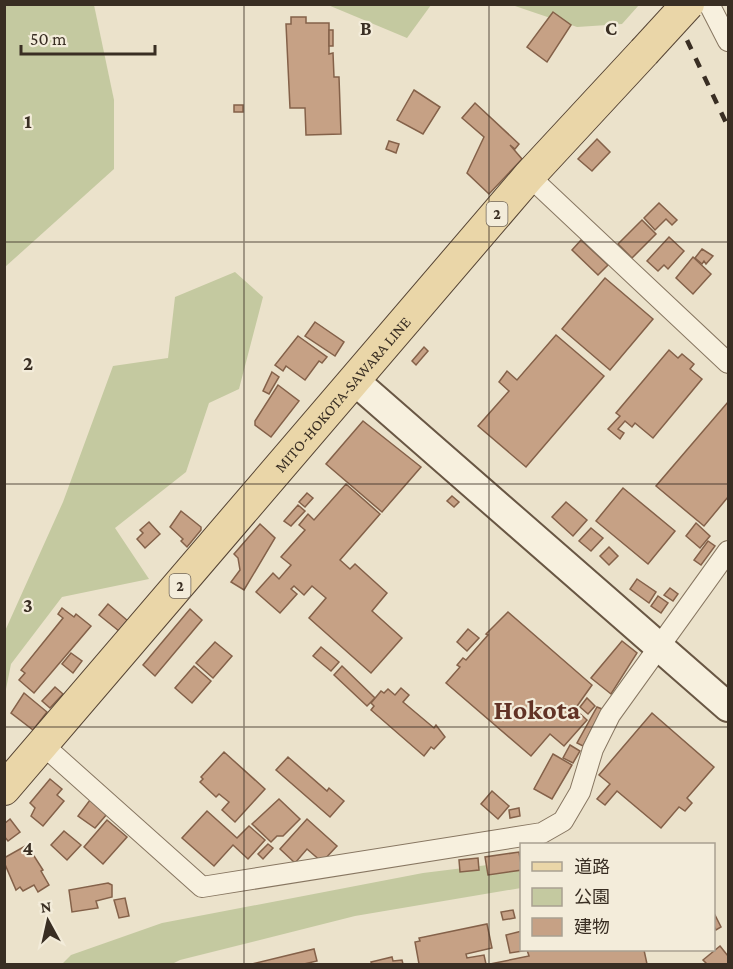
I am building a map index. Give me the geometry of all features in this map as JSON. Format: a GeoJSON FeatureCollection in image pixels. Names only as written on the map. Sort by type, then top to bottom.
{"type":"FeatureCollection","features":[{"type":"Feature","properties":{"kind":"main road","name":"MITO-HOKOTA-SAWARA LINE"},"geometry":{"type":"LineString","coordinates":[[4,789],[530,176],[688,4]]}},
{"type":"Feature","properties":{"kind":"street"},"geometry":{"type":"LineString","coordinates":[[709,4],[729,41]]}},
{"type":"Feature","properties":{"kind":"street"},"geometry":{"type":"LineString","coordinates":[[530,176],[729,363]]}},
{"type":"Feature","properties":{"kind":"street"},"geometry":{"type":"LineString","coordinates":[[355,381],[729,706]]}},
{"type":"Feature","properties":{"kind":"street"},"geometry":{"type":"LineString","coordinates":[[43,745],[202,887],[542,833],[563,821],[580,792],[593,749],[610,716],[729,550]]}},
{"type":"Feature","properties":{"kind":"green space"},"geometry":{"type":"Polygon","coordinates":[[[5,4],[94,5],[114,100],[114,169],[5,267],[5,4]]]}},
{"type":"Feature","properties":{"kind":"green space"},"geometry":{"type":"Polygon","coordinates":[[[328,5],[431,5],[407,38],[328,5]]]}},
{"type":"Feature","properties":{"kind":"green space"},"geometry":{"type":"Polygon","coordinates":[[[512,5],[639,5],[622,24],[577,27],[512,5]]]}},
{"type":"Feature","properties":{"kind":"green space"},"geometry":{"type":"Polygon","coordinates":[[[235,272],[263,297],[239,389],[209,403],[186,472],[115,528],[149,579],[62,597],[11,664],[5,694],[5,631],[63,502],[113,366],[168,358],[175,297],[235,272]]]}},
{"type":"Feature","properties":{"kind":"green space"},"geometry":{"type":"Polygon","coordinates":[[[520,861],[520,888],[355,916],[180,960],[172,964],[62,964],[71,955],[162,923],[423,873],[520,861]]]}},
{"type":"Feature","properties":{"kind":"building"},"geometry":{"type":"Polygon","coordinates":[[[553,12],[571,25],[547,62],[527,47],[553,12]]]}},
{"type":"Feature","properties":{"kind":"building"},"geometry":{"type":"Polygon","coordinates":[[[291,17],[306,17],[306,23],[329,23],[329,54],[333,53],[334,77],[339,77],[341,134],[306,135],[305,108],[290,108],[286,24],[291,24],[291,17]]]}},
{"type":"Feature","properties":{"kind":"building"},"geometry":{"type":"Polygon","coordinates":[[[329,30],[333,30],[333,46],[329,46],[329,30]]]}},
{"type":"Feature","properties":{"kind":"building"},"geometry":{"type":"Polygon","coordinates":[[[414,90],[440,107],[423,134],[397,120],[414,90]]]}},
{"type":"Feature","properties":{"kind":"building"},"geometry":{"type":"Polygon","coordinates":[[[475,103],[519,144],[515,149],[510,145],[522,159],[489,194],[467,173],[484,137],[462,118],[475,103]]]}},
{"type":"Feature","properties":{"kind":"building"},"geometry":{"type":"Polygon","coordinates":[[[234,105],[243,105],[243,112],[234,112],[234,105]]]}},
{"type":"Feature","properties":{"kind":"building"},"geometry":{"type":"Polygon","coordinates":[[[597,139],[610,152],[592,171],[578,159],[597,139]]]}},
{"type":"Feature","properties":{"kind":"building"},"geometry":{"type":"Polygon","coordinates":[[[389,141],[399,144],[396,153],[386,149],[389,141]]]}},
{"type":"Feature","properties":{"kind":"building"},"geometry":{"type":"Polygon","coordinates":[[[659,203],[677,220],[672,225],[666,219],[655,230],[644,218],[659,203]]]}},
{"type":"Feature","properties":{"kind":"building"},"geometry":{"type":"Polygon","coordinates":[[[642,220],[656,234],[632,258],[618,244],[642,220]]]}},
{"type":"Feature","properties":{"kind":"building"},"geometry":{"type":"Polygon","coordinates":[[[669,237],[684,251],[668,269],[664,265],[658,271],[647,261],[669,237]]]}},
{"type":"Feature","properties":{"kind":"building"},"geometry":{"type":"Polygon","coordinates":[[[581,240],[608,265],[598,275],[572,250],[581,240]]]}},
{"type":"Feature","properties":{"kind":"building"},"geometry":{"type":"Polygon","coordinates":[[[702,249],[713,256],[706,264],[704,261],[702,264],[695,258],[702,249]]]}},
{"type":"Feature","properties":{"kind":"building"},"geometry":{"type":"Polygon","coordinates":[[[693,257],[711,274],[693,294],[676,278],[693,257]]]}},
{"type":"Feature","properties":{"kind":"building"},"geometry":{"type":"Polygon","coordinates":[[[605,278],[653,319],[610,370],[562,329],[605,278]]]}},
{"type":"Feature","properties":{"kind":"building"},"geometry":{"type":"Polygon","coordinates":[[[315,322],[344,342],[335,356],[305,336],[315,322]]]}},
{"type":"Feature","properties":{"kind":"building"},"geometry":{"type":"Polygon","coordinates":[[[556,335],[604,376],[526,467],[478,426],[509,391],[499,382],[507,371],[517,380],[556,335]]]}},
{"type":"Feature","properties":{"kind":"building"},"geometry":{"type":"Polygon","coordinates":[[[298,336],[327,357],[322,363],[319,361],[305,380],[286,366],[283,371],[275,365],[298,336]]]}},
{"type":"Feature","properties":{"kind":"building"},"geometry":{"type":"Polygon","coordinates":[[[424,347],[428,351],[416,365],[412,361],[424,347]]]}},
{"type":"Feature","properties":{"kind":"building"},"geometry":{"type":"Polygon","coordinates":[[[669,350],[678,358],[682,354],[694,364],[690,369],[702,379],[653,438],[635,423],[632,427],[625,421],[618,429],[624,433],[620,439],[608,429],[620,416],[616,413],[669,350]]]}},
{"type":"Feature","properties":{"kind":"building"},"geometry":{"type":"Polygon","coordinates":[[[272,372],[279,377],[269,394],[263,391],[272,372]]]}},
{"type":"Feature","properties":{"kind":"building"},"geometry":{"type":"Polygon","coordinates":[[[278,385],[299,401],[271,437],[255,425],[255,421],[278,385]]]}},
{"type":"Feature","properties":{"kind":"building"},"geometry":{"type":"Polygon","coordinates":[[[728,402],[728,497],[704,526],[656,486],[728,402]]]}},
{"type":"Feature","properties":{"kind":"building"},"geometry":{"type":"Polygon","coordinates":[[[363,421],[421,467],[382,512],[326,464],[363,421]]]}},
{"type":"Feature","properties":{"kind":"building"},"geometry":{"type":"Polygon","coordinates":[[[346,484],[380,514],[340,560],[350,569],[355,564],[387,593],[372,611],[402,638],[371,673],[309,618],[326,598],[312,586],[304,595],[294,586],[291,589],[297,594],[280,613],[256,592],[273,573],[279,579],[291,565],[281,557],[305,530],[299,525],[308,514],[314,520],[346,484]]]}},
{"type":"Feature","properties":{"kind":"building"},"geometry":{"type":"Polygon","coordinates":[[[623,488],[675,531],[648,564],[596,521],[623,488]]]}},
{"type":"Feature","properties":{"kind":"building"},"geometry":{"type":"Polygon","coordinates":[[[307,493],[313,498],[305,507],[299,502],[307,493]]]}},
{"type":"Feature","properties":{"kind":"building"},"geometry":{"type":"Polygon","coordinates":[[[452,496],[459,502],[454,507],[447,501],[452,496]]]}},
{"type":"Feature","properties":{"kind":"building"},"geometry":{"type":"Polygon","coordinates":[[[566,502],[587,520],[573,536],[552,517],[566,502]]]}},
{"type":"Feature","properties":{"kind":"building"},"geometry":{"type":"Polygon","coordinates":[[[298,505],[305,511],[291,526],[284,521],[298,505]]]}},
{"type":"Feature","properties":{"kind":"building"},"geometry":{"type":"Polygon","coordinates":[[[181,511],[201,527],[187,547],[181,541],[183,539],[170,527],[181,511]]]}},
{"type":"Feature","properties":{"kind":"building"},"geometry":{"type":"Polygon","coordinates":[[[149,522],[160,534],[145,548],[137,539],[143,533],[140,530],[149,522]]]}},
{"type":"Feature","properties":{"kind":"building"},"geometry":{"type":"Polygon","coordinates":[[[696,523],[710,536],[700,548],[686,536],[696,523]]]}},
{"type":"Feature","properties":{"kind":"building"},"geometry":{"type":"Polygon","coordinates":[[[260,524],[275,538],[244,590],[231,582],[240,570],[238,558],[234,554],[260,524]]]}},
{"type":"Feature","properties":{"kind":"building"},"geometry":{"type":"Polygon","coordinates":[[[591,528],[603,538],[591,551],[579,541],[591,528]]]}},
{"type":"Feature","properties":{"kind":"building"},"geometry":{"type":"Polygon","coordinates":[[[708,541],[715,546],[701,565],[694,560],[708,541]]]}},
{"type":"Feature","properties":{"kind":"building"},"geometry":{"type":"Polygon","coordinates":[[[609,547],[618,556],[609,565],[600,556],[609,547]]]}},
{"type":"Feature","properties":{"kind":"building"},"geometry":{"type":"Polygon","coordinates":[[[637,579],[656,592],[649,603],[630,589],[637,579]]]}},
{"type":"Feature","properties":{"kind":"building"},"geometry":{"type":"Polygon","coordinates":[[[670,588],[678,594],[673,601],[664,595],[670,588]]]}},
{"type":"Feature","properties":{"kind":"building"},"geometry":{"type":"Polygon","coordinates":[[[658,596],[668,603],[661,613],[651,606],[658,596]]]}},
{"type":"Feature","properties":{"kind":"building"},"geometry":{"type":"Polygon","coordinates":[[[108,604],[128,621],[119,631],[99,615],[108,604]]]}},
{"type":"Feature","properties":{"kind":"building"},"geometry":{"type":"Polygon","coordinates":[[[62,608],[74,617],[76,614],[91,626],[34,693],[19,680],[25,673],[21,670],[63,618],[58,614],[62,608]]]}},
{"type":"Feature","properties":{"kind":"building"},"geometry":{"type":"Polygon","coordinates":[[[190,609],[202,620],[155,676],[143,665],[190,609]]]}},
{"type":"Feature","properties":{"kind":"building"},"geometry":{"type":"Polygon","coordinates":[[[508,612],[592,685],[575,709],[587,720],[564,746],[550,734],[531,756],[446,683],[460,667],[457,665],[463,658],[466,660],[488,635],[486,634],[508,612]]]}},
{"type":"Feature","properties":{"kind":"building"},"geometry":{"type":"Polygon","coordinates":[[[468,629],[479,638],[467,651],[457,642],[468,629]]]}},
{"type":"Feature","properties":{"kind":"building"},"geometry":{"type":"Polygon","coordinates":[[[622,641],[637,653],[611,694],[591,678],[622,641]]]}},
{"type":"Feature","properties":{"kind":"building"},"geometry":{"type":"Polygon","coordinates":[[[215,642],[232,656],[213,678],[196,663],[215,642]]]}},
{"type":"Feature","properties":{"kind":"building"},"geometry":{"type":"Polygon","coordinates":[[[321,647],[339,662],[331,671],[313,656],[321,647]]]}},
{"type":"Feature","properties":{"kind":"building"},"geometry":{"type":"Polygon","coordinates":[[[71,653],[82,661],[73,673],[62,664],[71,653]]]}},
{"type":"Feature","properties":{"kind":"building"},"geometry":{"type":"Polygon","coordinates":[[[194,666],[211,681],[192,703],[175,688],[194,666]]]}},
{"type":"Feature","properties":{"kind":"building"},"geometry":{"type":"Polygon","coordinates":[[[342,666],[375,698],[367,706],[334,675],[342,666]]]}},
{"type":"Feature","properties":{"kind":"building"},"geometry":{"type":"Polygon","coordinates":[[[55,687],[63,694],[50,708],[42,701],[55,687]]]}},
{"type":"Feature","properties":{"kind":"building"},"geometry":{"type":"Polygon","coordinates":[[[401,688],[409,695],[403,702],[434,728],[436,725],[445,737],[434,749],[431,747],[424,756],[371,710],[374,706],[371,703],[381,691],[384,693],[388,689],[395,695],[401,688]]]}},
{"type":"Feature","properties":{"kind":"building"},"geometry":{"type":"Polygon","coordinates":[[[24,693],[47,712],[33,730],[11,713],[24,693]]]}},
{"type":"Feature","properties":{"kind":"building"},"geometry":{"type":"Polygon","coordinates":[[[587,698],[595,706],[588,714],[580,707],[587,698]]]}},
{"type":"Feature","properties":{"kind":"building"},"geometry":{"type":"Polygon","coordinates":[[[597,707],[602,709],[583,746],[577,743],[597,707]]]}},
{"type":"Feature","properties":{"kind":"building"},"geometry":{"type":"Polygon","coordinates":[[[652,713],[714,767],[687,798],[692,803],[685,811],[679,807],[661,828],[617,791],[605,805],[597,799],[610,784],[599,775],[652,713]]]}},
{"type":"Feature","properties":{"kind":"building"},"geometry":{"type":"Polygon","coordinates":[[[570,745],[580,751],[573,763],[563,758],[570,745]]]}},
{"type":"Feature","properties":{"kind":"building"},"geometry":{"type":"Polygon","coordinates":[[[224,752],[265,789],[235,822],[222,810],[229,802],[219,794],[216,797],[200,782],[203,779],[201,777],[224,752]]]}},
{"type":"Feature","properties":{"kind":"building"},"geometry":{"type":"Polygon","coordinates":[[[553,754],[572,765],[552,799],[534,789],[553,754]]]}},
{"type":"Feature","properties":{"kind":"building"},"geometry":{"type":"Polygon","coordinates":[[[288,757],[327,791],[329,788],[344,801],[330,817],[276,770],[288,757]]]}},
{"type":"Feature","properties":{"kind":"building"},"geometry":{"type":"Polygon","coordinates":[[[50,779],[62,789],[57,795],[64,801],[43,826],[31,816],[35,808],[30,803],[50,779]]]}},
{"type":"Feature","properties":{"kind":"building"},"geometry":{"type":"Polygon","coordinates":[[[492,791],[509,806],[498,819],[481,804],[492,791]]]}},
{"type":"Feature","properties":{"kind":"building"},"geometry":{"type":"Polygon","coordinates":[[[279,799],[300,819],[283,836],[277,836],[271,842],[252,824],[279,799]]]}},
{"type":"Feature","properties":{"kind":"building"},"geometry":{"type":"Polygon","coordinates":[[[90,800],[107,814],[95,828],[78,816],[90,800]]]}},
{"type":"Feature","properties":{"kind":"building"},"geometry":{"type":"Polygon","coordinates":[[[519,808],[520,816],[510,818],[509,810],[519,808]]]}},
{"type":"Feature","properties":{"kind":"building"},"geometry":{"type":"Polygon","coordinates":[[[207,811],[237,838],[249,826],[265,840],[248,859],[233,845],[214,866],[182,838],[207,811]]]}},
{"type":"Feature","properties":{"kind":"building"},"geometry":{"type":"Polygon","coordinates":[[[10,819],[20,832],[8,841],[4,836],[4,824],[10,819]]]}},
{"type":"Feature","properties":{"kind":"building"},"geometry":{"type":"Polygon","coordinates":[[[307,819],[337,846],[322,862],[307,849],[295,863],[280,849],[307,819]]]}},
{"type":"Feature","properties":{"kind":"building"},"geometry":{"type":"Polygon","coordinates":[[[107,820],[127,837],[103,864],[84,847],[107,820]]]}},
{"type":"Feature","properties":{"kind":"building"},"geometry":{"type":"Polygon","coordinates":[[[64,831],[81,845],[67,860],[51,845],[64,831]]]}},
{"type":"Feature","properties":{"kind":"building"},"geometry":{"type":"Polygon","coordinates":[[[268,844],[273,848],[263,859],[258,854],[268,844]]]}},
{"type":"Feature","properties":{"kind":"building"},"geometry":{"type":"Polygon","coordinates":[[[27,845],[43,870],[41,871],[49,885],[38,892],[34,885],[23,891],[20,887],[16,890],[4,862],[4,858],[27,845]]]}},
{"type":"Feature","properties":{"kind":"building"},"geometry":{"type":"Polygon","coordinates":[[[519,852],[520,870],[488,875],[485,857],[519,852]]]}},
{"type":"Feature","properties":{"kind":"building"},"geometry":{"type":"Polygon","coordinates":[[[478,858],[479,870],[460,872],[459,860],[478,858]]]}},
{"type":"Feature","properties":{"kind":"building"},"geometry":{"type":"Polygon","coordinates":[[[108,883],[112,885],[112,897],[96,901],[98,908],[72,912],[69,890],[108,883]]]}},
{"type":"Feature","properties":{"kind":"building"},"geometry":{"type":"Polygon","coordinates":[[[125,898],[129,916],[119,918],[114,900],[125,898]]]}},
{"type":"Feature","properties":{"kind":"building"},"geometry":{"type":"Polygon","coordinates":[[[513,910],[515,918],[503,920],[501,912],[513,910]]]}},
{"type":"Feature","properties":{"kind":"building"},"geometry":{"type":"Polygon","coordinates":[[[715,915],[721,927],[716,930],[715,928],[715,915]]]}},
{"type":"Feature","properties":{"kind":"building"},"geometry":{"type":"Polygon","coordinates":[[[487,924],[492,948],[466,954],[467,958],[484,955],[486,964],[419,964],[415,942],[420,941],[419,938],[487,924]]]}},
{"type":"Feature","properties":{"kind":"building"},"geometry":{"type":"Polygon","coordinates":[[[520,932],[520,951],[523,951],[510,953],[506,935],[520,932]]]}},
{"type":"Feature","properties":{"kind":"building"},"geometry":{"type":"Polygon","coordinates":[[[720,946],[728,956],[728,964],[707,964],[703,960],[720,946]]]}},
{"type":"Feature","properties":{"kind":"building"},"geometry":{"type":"Polygon","coordinates":[[[314,949],[317,961],[304,964],[252,964],[314,949]]]}},
{"type":"Feature","properties":{"kind":"building"},"geometry":{"type":"Polygon","coordinates":[[[527,951],[644,951],[647,964],[490,964],[529,956],[527,951]]]}},
{"type":"Feature","properties":{"kind":"building"},"geometry":{"type":"Polygon","coordinates":[[[392,957],[393,961],[402,960],[403,964],[372,964],[371,962],[392,957]]]}},
{"type":"Feature","properties":{"kind":"railway"},"geometry":{"type":"LineString","coordinates":[[670,4],[728,127]]}},
{"type":"Feature","properties":{"kind":"district","name":"Hokota"},"geometry":{"type":"Point","coordinates":[537,709]}}]}
